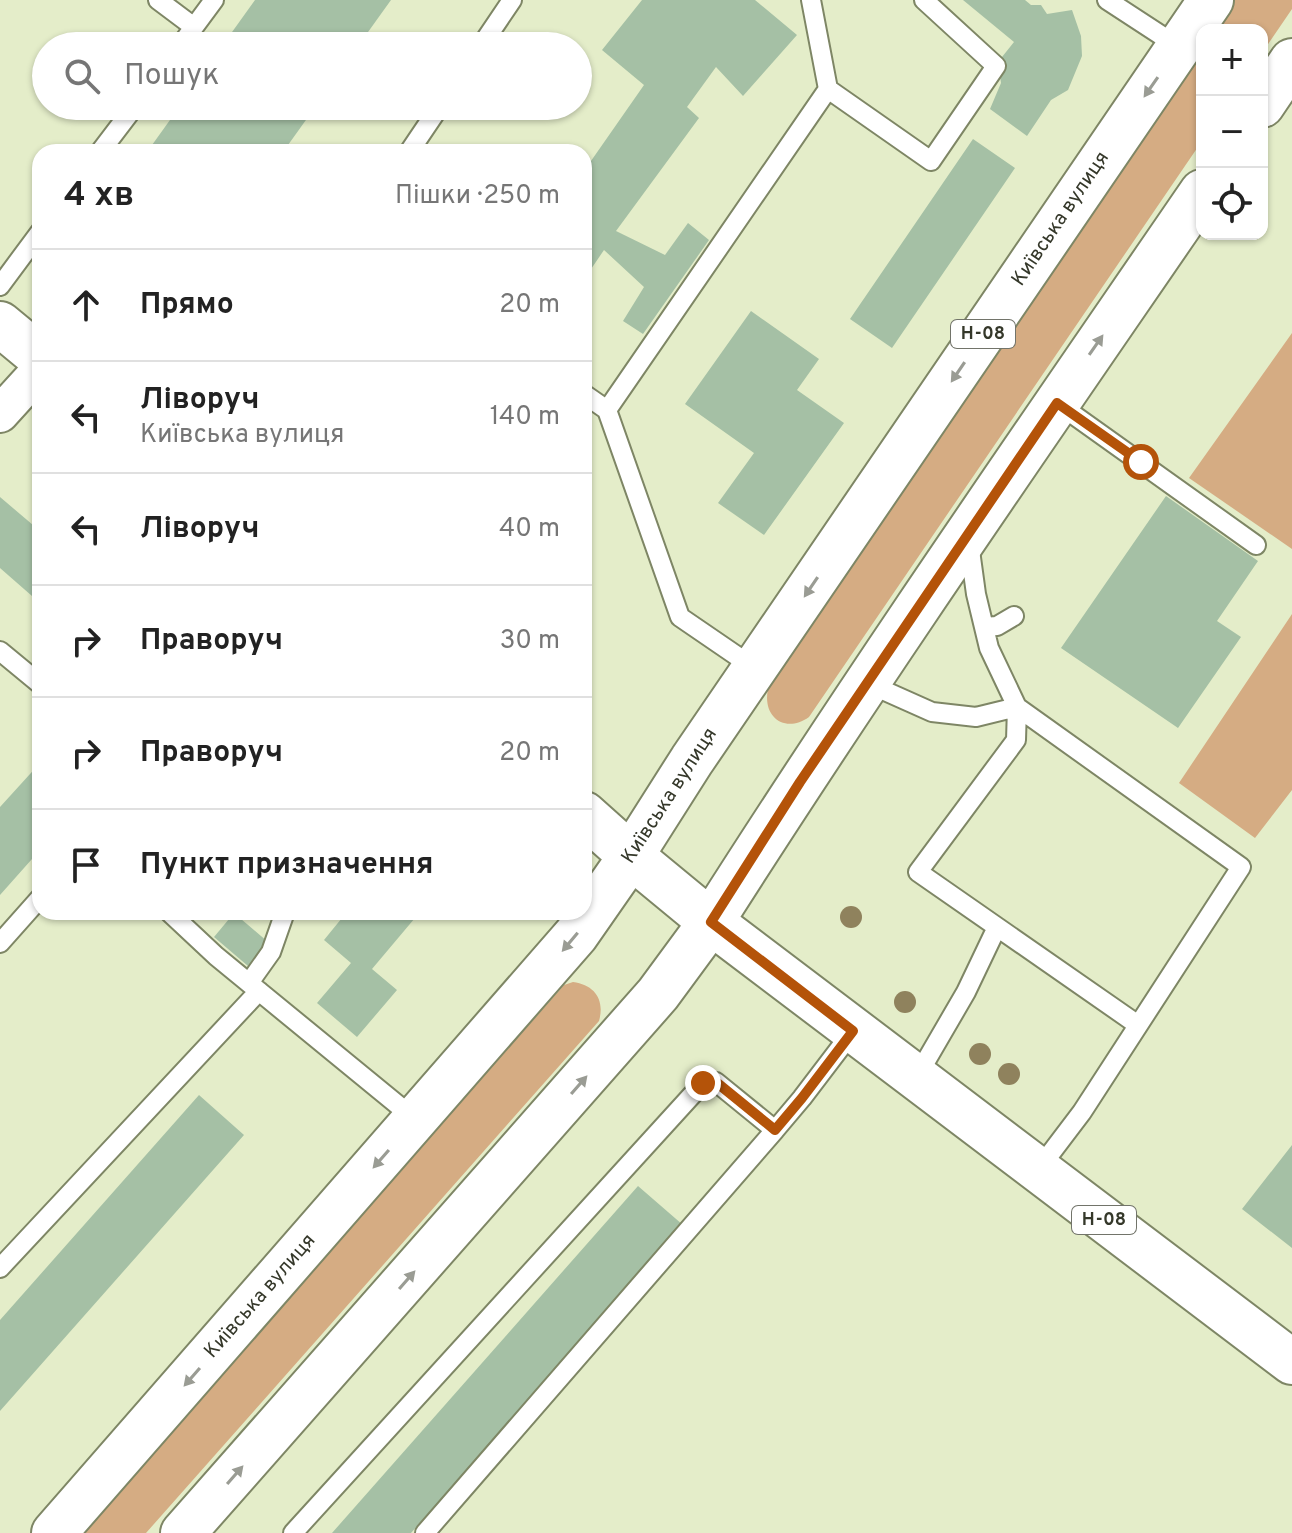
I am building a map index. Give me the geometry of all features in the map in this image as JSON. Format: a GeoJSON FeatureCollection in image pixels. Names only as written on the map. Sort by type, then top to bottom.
{"type":"FeatureCollection","features":[{"type":"Feature","properties":{"kind":"main road","name":"Київська вулиця"},"geometry":{"type":"LineString","coordinates":[[592,912],[692,760],[1208,2]]}},
{"type":"Feature","properties":{"kind":"main road"},"geometry":{"type":"LineString","coordinates":[[1268,96],[1292,61]]}},
{"type":"Feature","properties":{"kind":"main road"},"geometry":{"type":"LineString","coordinates":[[183,1533],[658,994],[711,922],[800,782],[968,532],[1196,201]]}},
{"type":"Feature","properties":{"kind":"main road"},"geometry":{"type":"LineString","coordinates":[[0,324],[32,350]]}},
{"type":"Feature","properties":{"kind":"main road"},"geometry":{"type":"LineString","coordinates":[[592,821],[631,856]]}},
{"type":"Feature","properties":{"kind":"main road","name":"Н-08"},"geometry":{"type":"LineString","coordinates":[[631,856],[853,1031],[1292,1362]]}},
{"type":"Feature","properties":{"kind":"main road","name":"Київська вулиця"},"geometry":{"type":"LineString","coordinates":[[54,1533],[586,920]]}},
{"type":"Feature","properties":{"kind":"street"},"geometry":{"type":"LineString","coordinates":[[0,414],[32,379]]}},
{"type":"Feature","properties":{"kind":"lane"},"geometry":{"type":"LineString","coordinates":[[158,0],[194,27]]}},
{"type":"Feature","properties":{"kind":"lane"},"geometry":{"type":"LineString","coordinates":[[190,32],[214,0]]}},
{"type":"Feature","properties":{"kind":"lane"},"geometry":{"type":"LineString","coordinates":[[490,32],[512,0]]}},
{"type":"Feature","properties":{"kind":"lane"},"geometry":{"type":"LineString","coordinates":[[607,410],[828,89],[812,0]]}},
{"type":"Feature","properties":{"kind":"lane"},"geometry":{"type":"LineString","coordinates":[[828,89],[931,161],[996,66],[924,0]]}},
{"type":"Feature","properties":{"kind":"lane"},"geometry":{"type":"LineString","coordinates":[[1107,0],[1179,47]]}},
{"type":"Feature","properties":{"kind":"lane"},"geometry":{"type":"LineString","coordinates":[[106,144],[124,120]]}},
{"type":"Feature","properties":{"kind":"lane"},"geometry":{"type":"LineString","coordinates":[[414,144],[431,120]]}},
{"type":"Feature","properties":{"kind":"lane"},"geometry":{"type":"LineString","coordinates":[[0,286],[32,243]]}},
{"type":"Feature","properties":{"kind":"lane"},"geometry":{"type":"LineString","coordinates":[[592,400],[607,410],[680,617],[756,669]]}},
{"type":"Feature","properties":{"kind":"lane"},"geometry":{"type":"LineString","coordinates":[[1057,403],[1137,468],[1256,545]]}},
{"type":"Feature","properties":{"kind":"lane"},"geometry":{"type":"LineString","coordinates":[[968,532],[976,594],[989,648],[1017,707],[1016,740],[918,872],[1138,1025]]}},
{"type":"Feature","properties":{"kind":"lane"},"geometry":{"type":"LineString","coordinates":[[984,627],[997,626],[1014,616]]}},
{"type":"Feature","properties":{"kind":"lane"},"geometry":{"type":"LineString","coordinates":[[0,651],[32,677]]}},
{"type":"Feature","properties":{"kind":"lane"},"geometry":{"type":"LineString","coordinates":[[867,683],[932,712],[976,717],[1017,707],[1241,867],[1082,1112],[1038,1170]]}},
{"type":"Feature","properties":{"kind":"lane"},"geometry":{"type":"LineString","coordinates":[[0,943],[32,907]]}},
{"type":"Feature","properties":{"kind":"lane"},"geometry":{"type":"LineString","coordinates":[[178,920],[216,956],[415,1119]]}},
{"type":"Feature","properties":{"kind":"lane"},"geometry":{"type":"LineString","coordinates":[[0,1268],[254,987],[282,920]]}},
{"type":"Feature","properties":{"kind":"lane"},"geometry":{"type":"LineString","coordinates":[[916,1078],[966,992],[997,927]]}},
{"type":"Feature","properties":{"kind":"lane"},"geometry":{"type":"LineString","coordinates":[[425,1533],[775,1130],[853,1031]]}},
{"type":"Feature","properties":{"kind":"lane"},"geometry":{"type":"LineString","coordinates":[[293,1533],[703,1083],[716,1082],[775,1130]]}},
{"type":"Feature","properties":{"kind":"shaded area"},"geometry":{"type":"Polygon","coordinates":[[[1232,0],[1292,0],[1292,9],[1268,44],[1268,24],[1216,24],[1232,0]]]}},
{"type":"Feature","properties":{"kind":"shaded area"},"geometry":{"type":"Polygon","coordinates":[[[1196,54],[1196,150],[809,717],[792,724],[777,720],[768,708],[768,689],[1196,54]]]}},
{"type":"Feature","properties":{"kind":"shaded area"},"geometry":{"type":"Polygon","coordinates":[[[1292,333],[1292,549],[1189,478],[1292,333]]]}},
{"type":"Feature","properties":{"kind":"shaded area"},"geometry":{"type":"Polygon","coordinates":[[[1292,614],[1292,790],[1255,838],[1179,783],[1292,614]]]}},
{"type":"Feature","properties":{"kind":"shaded area"},"geometry":{"type":"Polygon","coordinates":[[[573,982],[587,986],[596,995],[601,1006],[599,1021],[146,1533],[80,1533],[564,985],[573,982]]]}},
{"type":"Feature","properties":{"kind":"building"},"geometry":{"type":"Polygon","coordinates":[[[255,0],[391,0],[368,32],[232,32],[255,0]]]}},
{"type":"Feature","properties":{"kind":"building"},"geometry":{"type":"Polygon","coordinates":[[[642,0],[755,0],[797,35],[743,96],[716,67],[687,107],[699,118],[616,231],[665,255],[688,223],[709,240],[643,334],[623,321],[644,287],[604,250],[592,268],[592,160],[644,85],[602,50],[642,0]]]}},
{"type":"Feature","properties":{"kind":"building"},"geometry":{"type":"Polygon","coordinates":[[[963,0],[1025,0],[1031,5],[1041,5],[1047,14],[1072,10],[1081,36],[1082,56],[1068,90],[1051,100],[1027,136],[990,109],[1001,83],[998,62],[1014,42],[963,0]]]}},
{"type":"Feature","properties":{"kind":"building"},"geometry":{"type":"Polygon","coordinates":[[[170,120],[306,120],[289,144],[153,144],[170,120]]]}},
{"type":"Feature","properties":{"kind":"building"},"geometry":{"type":"Polygon","coordinates":[[[973,139],[1015,168],[892,348],[850,319],[973,139]]]}},
{"type":"Feature","properties":{"kind":"building"},"geometry":{"type":"Polygon","coordinates":[[[751,311],[819,359],[797,390],[844,423],[764,535],[718,503],[754,453],[685,404],[751,311]]]}},
{"type":"Feature","properties":{"kind":"building"},"geometry":{"type":"Polygon","coordinates":[[[1166,496],[1258,561],[1217,621],[1241,637],[1178,728],[1061,648],[1166,496]]]}},
{"type":"Feature","properties":{"kind":"building"},"geometry":{"type":"Polygon","coordinates":[[[0,497],[32,524],[32,596],[0,568],[0,497]]]}},
{"type":"Feature","properties":{"kind":"building"},"geometry":{"type":"Polygon","coordinates":[[[32,772],[32,859],[0,895],[0,807],[32,772]]]}},
{"type":"Feature","properties":{"kind":"building"},"geometry":{"type":"Polygon","coordinates":[[[228,920],[242,920],[268,942],[248,966],[214,937],[228,920]]]}},
{"type":"Feature","properties":{"kind":"building"},"geometry":{"type":"Polygon","coordinates":[[[340,920],[413,920],[372,969],[397,990],[357,1037],[317,1003],[351,963],[324,940],[340,920]]]}},
{"type":"Feature","properties":{"kind":"building"},"geometry":{"type":"Polygon","coordinates":[[[199,1095],[244,1135],[0,1411],[0,1320],[199,1095]]]}},
{"type":"Feature","properties":{"kind":"building"},"geometry":{"type":"Polygon","coordinates":[[[1292,1145],[1292,1248],[1242,1209],[1292,1145]]]}},
{"type":"Feature","properties":{"kind":"building"},"geometry":{"type":"Polygon","coordinates":[[[638,1186],[683,1225],[411,1533],[332,1533],[638,1186]]]}},
{"type":"Feature","properties":{"kind":"route"},"geometry":{"type":"LineString","coordinates":[[703,1083],[716,1082],[775,1130],[853,1031],[711,922],[800,782],[1057,403],[1141,462]]}}]}
